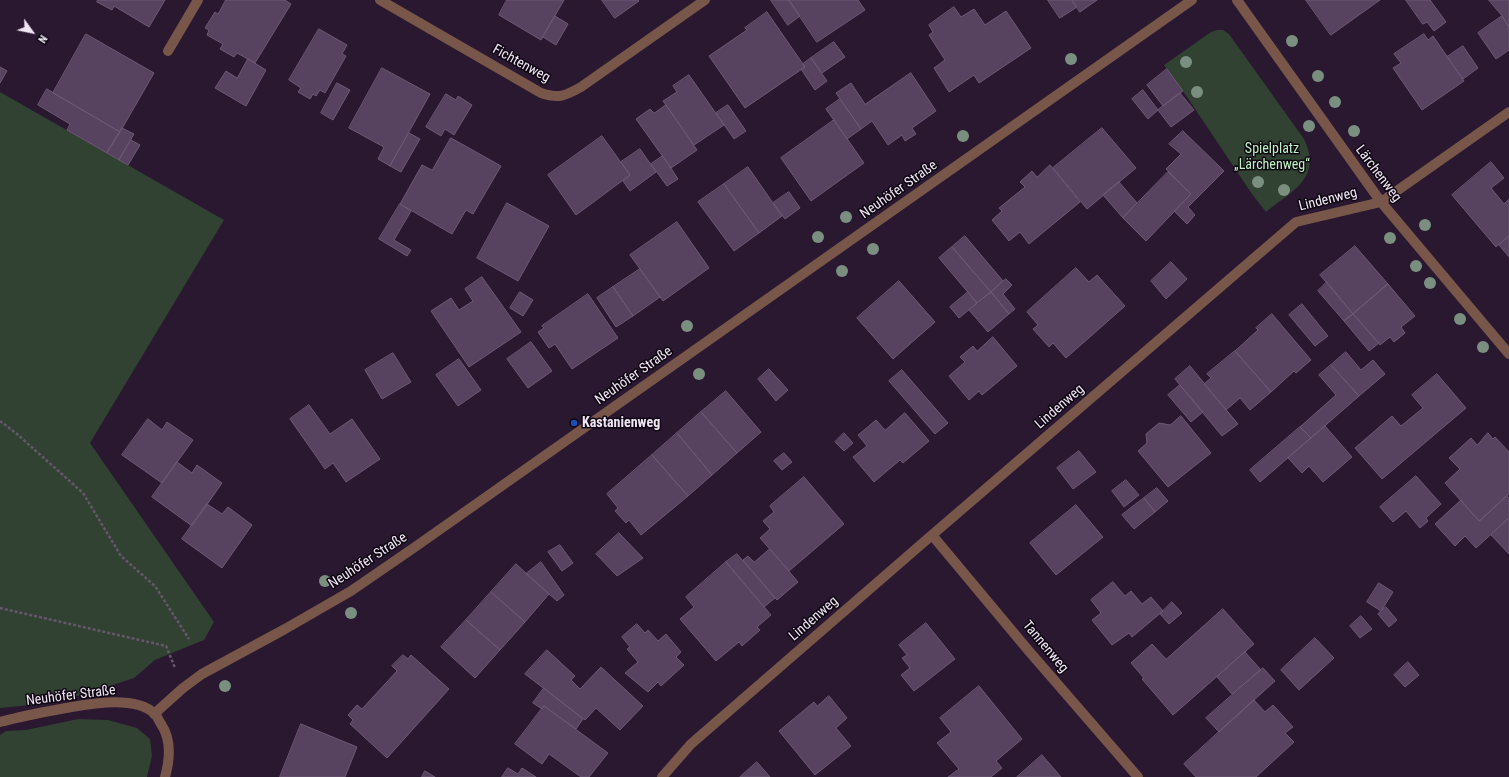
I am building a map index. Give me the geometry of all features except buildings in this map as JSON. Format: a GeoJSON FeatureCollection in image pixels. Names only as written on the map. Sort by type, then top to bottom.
{"type":"FeatureCollection","features":[{"type":"Feature","properties":{"kind":"street"},"geometry":{"type":"LineString","coordinates":[[168,51],[198,0]]}},
{"type":"Feature","properties":{"kind":"street","name":"Fichtenweg"},"geometry":{"type":"LineString","coordinates":[[380,0],[541,93],[552,97],[565,96],[581,87],[705,0]]}},
{"type":"Feature","properties":{"kind":"street","name":"Neuhöfer Straße"},"geometry":{"type":"LineString","coordinates":[[0,722],[29,714],[103,703],[128,703],[140,706],[154,714],[183,688],[202,674],[351,591],[415,547],[1192,0]]}},
{"type":"Feature","properties":{"kind":"street","name":"Lärchenweg"},"geometry":{"type":"LineString","coordinates":[[1237,0],[1381,202],[1509,354]]}},
{"type":"Feature","properties":{"kind":"street","name":"Lindenweg"},"geometry":{"type":"LineString","coordinates":[[662,777],[691,744],[1296,222],[1381,202],[1509,112]]}},
{"type":"Feature","properties":{"kind":"street","name":"Tannenweg"},"geometry":{"type":"LineString","coordinates":[[932,535],[1028,650],[1138,777]]}},
{"type":"Feature","properties":{"kind":"street"},"geometry":{"type":"LineString","coordinates":[[154,714],[166,730],[169,746],[168,764],[165,777]]}},
{"type":"Feature","properties":{"kind":"path"},"geometry":{"type":"LineString","coordinates":[[0,421],[17,434],[83,493],[121,556],[154,586],[189,639]]}},
{"type":"Feature","properties":{"kind":"path"},"geometry":{"type":"LineString","coordinates":[[0,608],[166,646]]}},
{"type":"Feature","properties":{"kind":"green space","name":"Spielplatz „Lärchenweg“"},"geometry":{"type":"Polygon","coordinates":[[[1223,30],[1229,34],[1304,139],[1309,152],[1310,164],[1307,174],[1302,182],[1286,197],[1266,212],[1252,194],[1164,65],[1211,32],[1223,30]]]}},
{"type":"Feature","properties":{"kind":"green space"},"geometry":{"type":"Polygon","coordinates":[[[0,92],[224,220],[90,443],[214,622],[204,640],[155,660],[134,678],[83,695],[31,705],[0,708],[0,92]]]}},
{"type":"Feature","properties":{"kind":"green space"},"geometry":{"type":"Polygon","coordinates":[[[78,719],[108,720],[137,728],[150,739],[152,756],[147,777],[0,777],[0,735],[6,731],[26,730],[78,719]]]}},
{"type":"Feature","properties":{"kind":"place","name":"Kastanienweg"},"geometry":{"type":"Point","coordinates":[574,423]}}]}
